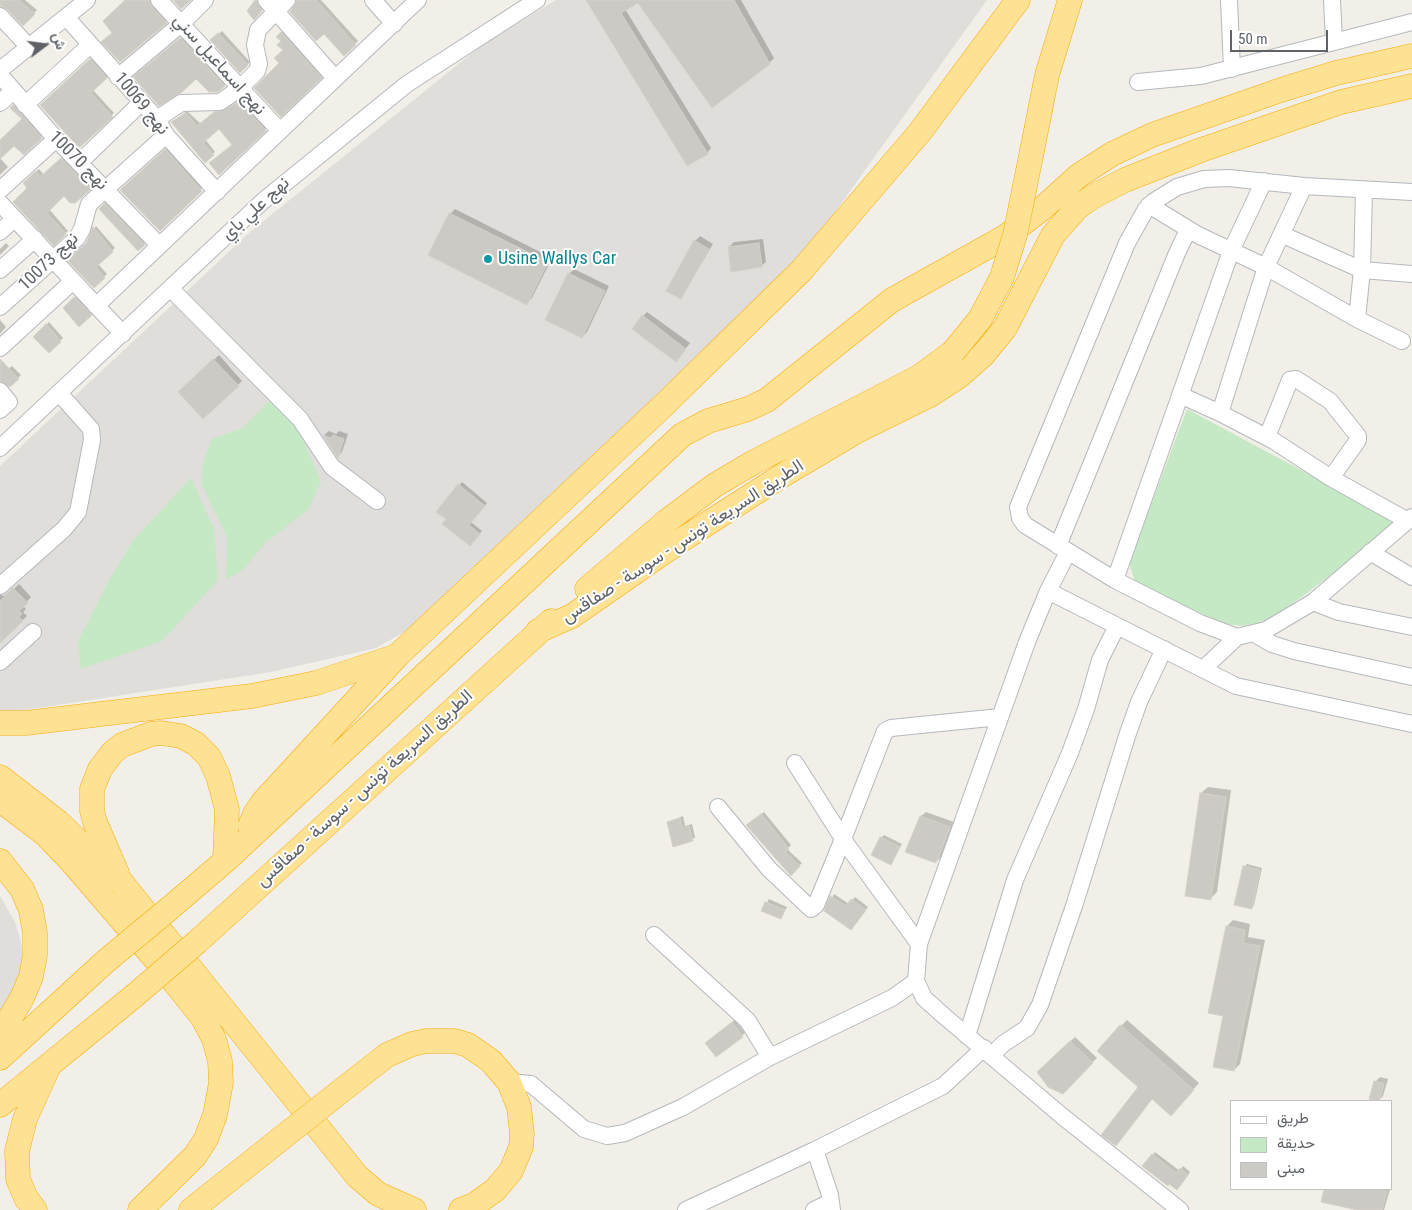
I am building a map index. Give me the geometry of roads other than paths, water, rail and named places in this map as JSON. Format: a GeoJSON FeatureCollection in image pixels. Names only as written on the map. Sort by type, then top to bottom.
{"type":"FeatureCollection","features":[{"type":"Feature","properties":{"kind":"highway"},"geometry":{"type":"LineString","coordinates":[[248,838],[252,821],[264,802],[398,655],[666,404],[802,270],[920,132],[1018,0]]}},
{"type":"Feature","properties":{"kind":"highway"},"geometry":{"type":"LineString","coordinates":[[538,631],[667,521],[715,485],[754,462],[919,377],[953,352],[980,319],[1002,277],[1015,236],[1047,75],[1070,0]]}},
{"type":"Feature","properties":{"kind":"highway"},"geometry":{"type":"LineString","coordinates":[[0,1058],[106,961],[224,861],[682,435],[708,421],[748,409],[767,400],[885,305],[915,286],[1005,237],[1044,207],[1078,176],[1112,154],[1152,135],[1280,90],[1336,72],[1412,56]]}},
{"type":"Feature","properties":{"kind":"highway","name":"الطريق السريعة تونس - سوسة - صفاقس"},"geometry":{"type":"LineString","coordinates":[[0,1105],[180,956],[538,631],[572,616],[687,537],[783,475],[859,430],[930,395],[958,377],[983,355],[1005,328],[1053,236],[1077,208],[1092,197],[1125,180],[1211,146],[1341,102],[1412,86]]}},
{"type":"Feature","properties":{"kind":"highway"},"geometry":{"type":"LineString","coordinates":[[0,723],[26,723],[260,694],[316,683],[398,655]]}},
{"type":"Feature","properties":{"kind":"highway"},"geometry":{"type":"LineString","coordinates":[[122,884],[95,822],[92,811],[92,789],[100,769],[114,752],[122,745],[151,734],[161,732],[181,736],[196,744],[209,757],[218,776],[227,809],[224,861]]}},
{"type":"Feature","properties":{"kind":"highway"},"geometry":{"type":"LineString","coordinates":[[0,777],[58,822],[122,884],[357,1176],[378,1194],[414,1210]]}},
{"type":"Feature","properties":{"kind":"highway"},"geometry":{"type":"LineString","coordinates":[[0,800],[45,834],[71,861],[180,956],[220,1060],[220,1083],[211,1127],[201,1148],[140,1210]]}},
{"type":"Feature","properties":{"kind":"highway"},"geometry":{"type":"LineString","coordinates":[[0,861],[18,883],[28,903],[35,933],[31,978],[22,998],[0,1035]]}},
{"type":"Feature","properties":{"kind":"highway"},"geometry":{"type":"LineString","coordinates":[[191,1210],[387,1054],[412,1044],[440,1040],[455,1040],[480,1052],[496,1066],[508,1082],[519,1107],[522,1120],[521,1147],[517,1159],[504,1181],[485,1198],[462,1210]]}},
{"type":"Feature","properties":{"kind":"highway"},"geometry":{"type":"LineString","coordinates":[[35,1210],[26,1198],[18,1179],[17,1151],[25,1120],[49,1065]]}},
{"type":"Feature","properties":{"kind":"street"},"geometry":{"type":"LineString","coordinates":[[0,70],[87,0]]}},
{"type":"Feature","properties":{"kind":"street","name":"نهج اسماعيل سني"},"geometry":{"type":"LineString","coordinates":[[159,0],[280,131]]}},
{"type":"Feature","properties":{"kind":"street"},"geometry":{"type":"LineString","coordinates":[[118,77],[182,24],[205,0]]}},
{"type":"Feature","properties":{"kind":"street"},"geometry":{"type":"LineString","coordinates":[[373,0],[394,24]]}},
{"type":"Feature","properties":{"kind":"street"},"geometry":{"type":"LineString","coordinates":[[96,306],[418,0]]}},
{"type":"Feature","properties":{"kind":"street","name":"نهج علي باي"},"geometry":{"type":"LineString","coordinates":[[0,448],[263,201],[407,84],[537,0]]}},
{"type":"Feature","properties":{"kind":"street"},"geometry":{"type":"LineString","coordinates":[[1229,0],[1232,69]]}},
{"type":"Feature","properties":{"kind":"street"},"geometry":{"type":"LineString","coordinates":[[1332,0],[1334,41]]}},
{"type":"Feature","properties":{"kind":"street"},"geometry":{"type":"LineString","coordinates":[[158,119],[181,103],[220,102],[257,71],[259,64],[255,45],[258,30],[276,3],[335,78]]}},
{"type":"Feature","properties":{"kind":"street"},"geometry":{"type":"LineString","coordinates":[[0,16],[28,46]]}},
{"type":"Feature","properties":{"kind":"street","name":"نهج 10069"},"geometry":{"type":"LineString","coordinates":[[66,17],[118,77],[158,119],[166,135],[216,192]]}},
{"type":"Feature","properties":{"kind":"street"},"geometry":{"type":"LineString","coordinates":[[1138,82],[1201,76],[1412,22]]}},
{"type":"Feature","properties":{"kind":"street"},"geometry":{"type":"LineString","coordinates":[[25,105],[90,45]]}},
{"type":"Feature","properties":{"kind":"street","name":"نهج 10070"},"geometry":{"type":"LineString","coordinates":[[0,75],[79,163],[159,245]]}},
{"type":"Feature","properties":{"kind":"street"},"geometry":{"type":"LineString","coordinates":[[0,103],[13,91]]}},
{"type":"Feature","properties":{"kind":"street"},"geometry":{"type":"LineString","coordinates":[[79,163],[142,102]]}},
{"type":"Feature","properties":{"kind":"street","name":"نهج 10073"},"geometry":{"type":"LineString","coordinates":[[0,307],[77,238],[82,229],[85,211],[89,204],[107,190],[166,135]]}},
{"type":"Feature","properties":{"kind":"street"},"geometry":{"type":"LineString","coordinates":[[0,190],[56,138]]}},
{"type":"Feature","properties":{"kind":"street"},"geometry":{"type":"LineString","coordinates":[[1180,395],[1267,437],[1331,478],[1410,519],[1313,602],[1279,623],[1255,634],[1237,637],[1200,623],[1115,580],[1025,525],[1020,518],[1018,507],[1127,243],[1149,205],[1177,187],[1193,181],[1229,178],[1364,191],[1412,192]]}},
{"type":"Feature","properties":{"kind":"street"},"geometry":{"type":"LineString","coordinates":[[1115,580],[1231,251],[1264,181]]}},
{"type":"Feature","properties":{"kind":"street"},"geometry":{"type":"LineString","coordinates":[[1220,413],[1266,267],[1283,235],[1304,186]]}},
{"type":"Feature","properties":{"kind":"street"},"geometry":{"type":"LineString","coordinates":[[1357,319],[1362,270],[1364,191]]}},
{"type":"Feature","properties":{"kind":"street"},"geometry":{"type":"LineString","coordinates":[[0,203],[123,334]]}},
{"type":"Feature","properties":{"kind":"street"},"geometry":{"type":"LineString","coordinates":[[1149,205],[1188,230],[1266,267],[1357,319],[1402,341]]}},
{"type":"Feature","properties":{"kind":"street"},"geometry":{"type":"LineString","coordinates":[[0,232],[14,219]]}},
{"type":"Feature","properties":{"kind":"street"},"geometry":{"type":"LineString","coordinates":[[1180,1210],[967,1036],[924,998],[916,981],[919,944],[1000,717],[1176,253],[1188,230]]}},
{"type":"Feature","properties":{"kind":"street"},"geometry":{"type":"LineString","coordinates":[[1283,235],[1362,270],[1412,274]]}},
{"type":"Feature","properties":{"kind":"street"},"geometry":{"type":"LineString","coordinates":[[0,270],[34,239]]}},
{"type":"Feature","properties":{"kind":"street"},"geometry":{"type":"LineString","coordinates":[[0,348],[73,282]]}},
{"type":"Feature","properties":{"kind":"street"},"geometry":{"type":"LineString","coordinates":[[171,289],[300,419],[332,467],[377,501]]}},
{"type":"Feature","properties":{"kind":"street"},"geometry":{"type":"LineString","coordinates":[[1267,437],[1290,380],[1296,379],[1330,402],[1358,436],[1358,440],[1331,478]]}},
{"type":"Feature","properties":{"kind":"street"},"geometry":{"type":"LineString","coordinates":[[0,586],[64,529],[78,512],[92,440],[91,429],[59,394]]}},
{"type":"Feature","properties":{"kind":"street"},"geometry":{"type":"LineString","coordinates":[[1370,552],[1412,577]]}},
{"type":"Feature","properties":{"kind":"street"},"geometry":{"type":"LineString","coordinates":[[1048,591],[1236,686],[1412,724]]}},
{"type":"Feature","properties":{"kind":"street"},"geometry":{"type":"LineString","coordinates":[[1313,602],[1333,611],[1412,626]]}},
{"type":"Feature","properties":{"kind":"street"},"geometry":{"type":"LineString","coordinates":[[967,1036],[1016,880],[1070,754],[1086,709],[1100,660],[1117,626]]}},
{"type":"Feature","properties":{"kind":"street"},"geometry":{"type":"LineString","coordinates":[[0,662],[33,632]]}},
{"type":"Feature","properties":{"kind":"street"},"geometry":{"type":"LineString","coordinates":[[1255,634],[1272,644],[1294,651],[1412,677]]}},
{"type":"Feature","properties":{"kind":"street"},"geometry":{"type":"LineString","coordinates":[[1203,668],[1237,637]]}},
{"type":"Feature","properties":{"kind":"street"},"geometry":{"type":"LineString","coordinates":[[686,1210],[815,1150],[943,1086],[988,1052],[1026,1028],[1040,1005],[1075,903],[1139,702],[1164,649]]}},
{"type":"Feature","properties":{"kind":"street"},"geometry":{"type":"LineString","coordinates":[[718,807],[769,869],[811,909],[816,905],[885,731],[891,728],[1000,717]]}},
{"type":"Feature","properties":{"kind":"street"},"geometry":{"type":"LineString","coordinates":[[795,763],[843,839],[919,944]]}},
{"type":"Feature","properties":{"kind":"street"},"geometry":{"type":"LineString","coordinates":[[654,934],[748,1020],[770,1057]]}},
{"type":"Feature","properties":{"kind":"street"},"geometry":{"type":"LineString","coordinates":[[508,1082],[531,1084],[584,1129],[606,1136],[625,1133],[683,1107],[770,1057],[883,1002],[916,981]]}},
{"type":"Feature","properties":{"kind":"street"},"geometry":{"type":"LineString","coordinates":[[814,1210],[832,1206],[815,1150]]}},
{"type":"Feature","properties":{"kind":"place","name":"Usine Wallys Car"},"geometry":{"type":"Point","coordinates":[488,259]}}]}
